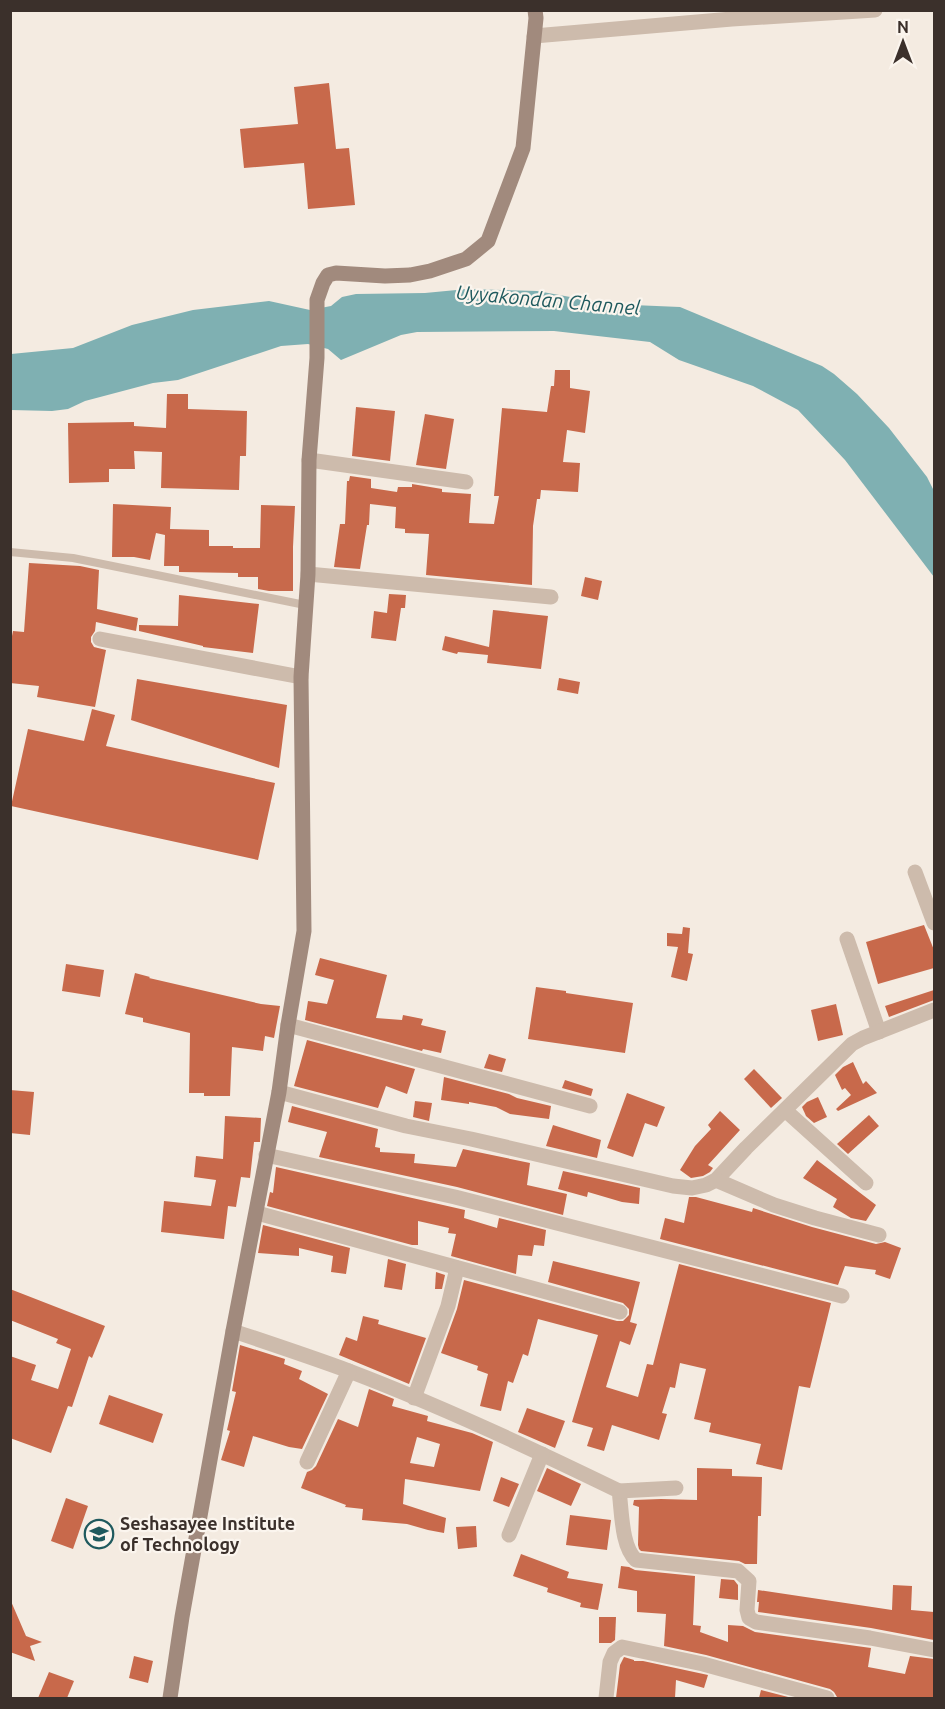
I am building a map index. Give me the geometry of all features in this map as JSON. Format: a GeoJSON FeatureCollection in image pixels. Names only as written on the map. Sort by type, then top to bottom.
{"type":"FeatureCollection","features":[{"type":"Feature","properties":{"kind":"street"},"geometry":{"type":"LineString","coordinates":[[170,1698],[182,1617],[233,1331],[279,1092],[304,930],[300,677],[308,574],[309,460],[317,358],[317,300],[328,275],[336,273],[385,276],[430,271],[466,259],[488,241],[523,148],[535,10]]}},
{"type":"Feature","properties":{"kind":"street"},"geometry":{"type":"LineString","coordinates":[[534,36],[732,19],[875,10]]}},
{"type":"Feature","properties":{"kind":"street"},"geometry":{"type":"LineString","coordinates":[[309,460],[466,482]]}},
{"type":"Feature","properties":{"kind":"street"},"geometry":{"type":"LineString","coordinates":[[308,574],[552,597]]}},
{"type":"Feature","properties":{"kind":"street"},"geometry":{"type":"LineString","coordinates":[[100,639],[300,677]]}},
{"type":"Feature","properties":{"kind":"street"},"geometry":{"type":"LineString","coordinates":[[915,872],[934,922]]}},
{"type":"Feature","properties":{"kind":"street"},"geometry":{"type":"LineString","coordinates":[[847,939],[879,1032]]}},
{"type":"Feature","properties":{"kind":"street"},"geometry":{"type":"LineString","coordinates":[[279,1092],[406,1126],[673,1186],[692,1188],[716,1180],[852,1044],[934,1010]]}},
{"type":"Feature","properties":{"kind":"street"},"geometry":{"type":"LineString","coordinates":[[288,1025],[590,1106]]}},
{"type":"Feature","properties":{"kind":"street"},"geometry":{"type":"LineString","coordinates":[[785,1110],[867,1183]]}},
{"type":"Feature","properties":{"kind":"street"},"geometry":{"type":"LineString","coordinates":[[266,1155],[465,1199],[842,1296]]}},
{"type":"Feature","properties":{"kind":"street"},"geometry":{"type":"LineString","coordinates":[[716,1180],[774,1205],[879,1235]]}},
{"type":"Feature","properties":{"kind":"street"},"geometry":{"type":"LineString","coordinates":[[257,1213],[620,1312]]}},
{"type":"Feature","properties":{"kind":"street"},"geometry":{"type":"LineString","coordinates":[[414,1398],[448,1306],[457,1268]]}},
{"type":"Feature","properties":{"kind":"street"},"geometry":{"type":"LineString","coordinates":[[233,1331],[349,1371],[542,1454],[620,1491],[676,1488]]}},
{"type":"Feature","properties":{"kind":"street"},"geometry":{"type":"LineString","coordinates":[[307,1462],[349,1371]]}},
{"type":"Feature","properties":{"kind":"street"},"geometry":{"type":"LineString","coordinates":[[509,1535],[542,1454]]}},
{"type":"Feature","properties":{"kind":"street"},"geometry":{"type":"LineString","coordinates":[[620,1491],[629,1554],[636,1560],[738,1571],[749,1581],[747,1610],[749,1618],[756,1622],[870,1638],[934,1650]]}},
{"type":"Feature","properties":{"kind":"street"},"geometry":{"type":"LineString","coordinates":[[606,1698],[610,1662],[614,1653],[622,1647],[703,1664],[826,1698]]}},
{"type":"Feature","properties":{"kind":"lane"},"geometry":{"type":"LineString","coordinates":[[10,552],[73,558],[306,605]]}},
{"type":"Feature","properties":{"kind":"water","name":"Uyyakondan Channel"},"geometry":{"type":"Polygon","coordinates":[[[467,289],[537,291],[609,304],[680,307],[822,366],[857,394],[889,428],[927,477],[934,491],[934,577],[845,460],[798,410],[753,386],[679,360],[650,342],[554,331],[417,332],[401,335],[341,360],[328,349],[308,344],[281,346],[178,380],[153,383],[85,401],[68,409],[11,410],[11,354],[73,348],[132,325],[193,310],[269,301],[310,310],[331,306],[342,297],[356,294],[425,293],[467,289]]]}},
{"type":"Feature","properties":{"kind":"building"},"geometry":{"type":"Polygon","coordinates":[[[329,83],[336,149],[349,148],[355,205],[308,209],[304,163],[244,168],[240,129],[298,124],[294,87],[329,83]]]}},
{"type":"Feature","properties":{"kind":"building"},"geometry":{"type":"Polygon","coordinates":[[[555,370],[570,370],[570,388],[590,391],[585,433],[567,430],[563,462],[580,463],[578,492],[541,490],[540,499],[537,499],[533,526],[532,585],[426,575],[429,534],[405,533],[405,529],[395,528],[396,507],[370,504],[369,525],[367,525],[360,569],[334,567],[340,524],[345,524],[347,481],[350,476],[371,479],[371,488],[397,492],[398,487],[412,487],[412,484],[442,489],[442,492],[471,494],[469,523],[494,524],[499,496],[494,496],[502,408],[547,412],[551,386],[554,386],[555,370]]]}},
{"type":"Feature","properties":{"kind":"building"},"geometry":{"type":"Polygon","coordinates":[[[167,394],[188,394],[188,409],[247,411],[246,456],[240,456],[239,490],[161,488],[162,452],[134,451],[135,469],[109,469],[109,482],[69,483],[68,423],[134,422],[134,426],[166,428],[167,394]]]}},
{"type":"Feature","properties":{"kind":"building"},"geometry":{"type":"Polygon","coordinates":[[[356,407],[395,411],[390,461],[352,456],[356,407]]]}},
{"type":"Feature","properties":{"kind":"building"},"geometry":{"type":"Polygon","coordinates":[[[425,414],[454,419],[446,469],[416,465],[425,414]]]}},
{"type":"Feature","properties":{"kind":"building"},"geometry":{"type":"Polygon","coordinates":[[[113,504],[171,507],[170,529],[209,530],[209,546],[233,546],[233,548],[260,548],[261,505],[295,506],[293,591],[258,589],[258,577],[238,577],[238,573],[179,572],[179,566],[164,566],[165,535],[156,533],[150,560],[112,557],[113,504]]]}},
{"type":"Feature","properties":{"kind":"building"},"geometry":{"type":"Polygon","coordinates":[[[29,563],[80,566],[99,570],[97,609],[138,618],[136,631],[96,622],[91,642],[94,647],[106,650],[95,707],[37,697],[39,686],[10,683],[10,646],[13,631],[24,632],[29,563]]]}},
{"type":"Feature","properties":{"kind":"building"},"geometry":{"type":"Polygon","coordinates":[[[585,577],[602,581],[598,600],[581,596],[585,577]]]}},
{"type":"Feature","properties":{"kind":"building"},"geometry":{"type":"Polygon","coordinates":[[[389,594],[406,595],[405,608],[401,608],[396,641],[371,638],[374,611],[387,613],[389,594]]]}},
{"type":"Feature","properties":{"kind":"building"},"geometry":{"type":"Polygon","coordinates":[[[179,595],[259,604],[253,653],[203,647],[139,631],[139,625],[178,626],[179,595]]]}},
{"type":"Feature","properties":{"kind":"building"},"geometry":{"type":"Polygon","coordinates":[[[493,610],[548,616],[541,669],[487,663],[488,655],[458,652],[457,654],[442,650],[445,636],[489,647],[493,610]]]}},
{"type":"Feature","properties":{"kind":"building"},"geometry":{"type":"Polygon","coordinates":[[[559,678],[580,682],[578,694],[557,690],[559,678]]]}},
{"type":"Feature","properties":{"kind":"building"},"geometry":{"type":"Polygon","coordinates":[[[137,679],[287,705],[279,768],[131,720],[137,679]]]}},
{"type":"Feature","properties":{"kind":"building"},"geometry":{"type":"Polygon","coordinates":[[[92,709],[115,715],[106,746],[275,783],[258,860],[11,806],[28,729],[84,741],[92,709]]]}},
{"type":"Feature","properties":{"kind":"building"},"geometry":{"type":"Polygon","coordinates":[[[924,925],[934,950],[934,968],[878,984],[866,942],[924,925]]]}},
{"type":"Feature","properties":{"kind":"building"},"geometry":{"type":"Polygon","coordinates":[[[683,927],[690,928],[688,953],[693,954],[687,981],[671,977],[678,947],[667,946],[667,933],[682,934],[683,927]]]}},
{"type":"Feature","properties":{"kind":"building"},"geometry":{"type":"Polygon","coordinates":[[[320,958],[387,975],[376,1018],[402,1020],[403,1015],[423,1019],[421,1025],[446,1031],[441,1053],[423,1049],[422,1051],[305,1020],[308,1001],[327,1004],[334,980],[315,975],[320,958]]]}},
{"type":"Feature","properties":{"kind":"building"},"geometry":{"type":"Polygon","coordinates":[[[66,964],[104,970],[100,997],[62,991],[66,964]]]}},
{"type":"Feature","properties":{"kind":"building"},"geometry":{"type":"Polygon","coordinates":[[[135,973],[261,1004],[280,1006],[274,1038],[265,1036],[263,1051],[232,1047],[230,1096],[204,1096],[204,1093],[189,1093],[190,1033],[143,1022],[143,1018],[125,1014],[135,973]]]}},
{"type":"Feature","properties":{"kind":"building"},"geometry":{"type":"Polygon","coordinates":[[[536,987],[633,1003],[625,1053],[528,1039],[536,987]]]}},
{"type":"Feature","properties":{"kind":"building"},"geometry":{"type":"Polygon","coordinates":[[[934,990],[934,1000],[889,1017],[885,1006],[934,990]]]}},
{"type":"Feature","properties":{"kind":"building"},"geometry":{"type":"Polygon","coordinates":[[[836,1004],[843,1035],[818,1041],[811,1010],[836,1004]]]}},
{"type":"Feature","properties":{"kind":"building"},"geometry":{"type":"Polygon","coordinates":[[[307,1040],[415,1069],[407,1094],[386,1086],[378,1108],[294,1086],[307,1040]]]}},
{"type":"Feature","properties":{"kind":"building"},"geometry":{"type":"Polygon","coordinates":[[[489,1054],[506,1059],[502,1072],[484,1068],[489,1054]]]}},
{"type":"Feature","properties":{"kind":"building"},"geometry":{"type":"Polygon","coordinates":[[[853,1062],[863,1084],[866,1081],[877,1093],[838,1111],[836,1109],[851,1095],[845,1088],[842,1090],[835,1075],[843,1067],[853,1062]]]}},
{"type":"Feature","properties":{"kind":"building"},"geometry":{"type":"Polygon","coordinates":[[[754,1069],[782,1098],[771,1108],[744,1079],[754,1069]]]}},
{"type":"Feature","properties":{"kind":"building"},"geometry":{"type":"Polygon","coordinates":[[[444,1077],[551,1106],[549,1119],[510,1114],[496,1107],[469,1102],[469,1104],[441,1100],[444,1077]]]}},
{"type":"Feature","properties":{"kind":"building"},"geometry":{"type":"Polygon","coordinates":[[[565,1080],[593,1089],[591,1096],[562,1088],[565,1080]]]}},
{"type":"Feature","properties":{"kind":"building"},"geometry":{"type":"Polygon","coordinates":[[[10,1090],[34,1092],[30,1135],[10,1133],[10,1090]]]}},
{"type":"Feature","properties":{"kind":"building"},"geometry":{"type":"Polygon","coordinates":[[[627,1093],[665,1107],[657,1127],[645,1123],[633,1157],[607,1148],[627,1093]]]}},
{"type":"Feature","properties":{"kind":"building"},"geometry":{"type":"Polygon","coordinates":[[[818,1097],[827,1117],[814,1123],[806,1116],[802,1107],[818,1097]]]}},
{"type":"Feature","properties":{"kind":"building"},"geometry":{"type":"Polygon","coordinates":[[[415,1101],[432,1103],[429,1121],[413,1117],[415,1101]]]}},
{"type":"Feature","properties":{"kind":"building"},"geometry":{"type":"Polygon","coordinates":[[[292,1106],[378,1129],[375,1147],[380,1148],[380,1152],[415,1154],[414,1163],[456,1167],[463,1149],[530,1163],[527,1185],[567,1194],[563,1215],[457,1187],[319,1157],[327,1132],[288,1122],[292,1106]]]}},
{"type":"Feature","properties":{"kind":"building"},"geometry":{"type":"Polygon","coordinates":[[[720,1111],[740,1130],[708,1165],[713,1168],[710,1172],[691,1178],[680,1170],[695,1146],[711,1129],[708,1125],[720,1111]]]}},
{"type":"Feature","properties":{"kind":"building"},"geometry":{"type":"Polygon","coordinates":[[[869,1115],[879,1126],[848,1154],[837,1144],[869,1115]]]}},
{"type":"Feature","properties":{"kind":"building"},"geometry":{"type":"Polygon","coordinates":[[[225,1116],[261,1118],[260,1142],[254,1142],[250,1178],[241,1177],[236,1207],[228,1206],[224,1239],[161,1232],[164,1201],[211,1206],[216,1180],[194,1177],[196,1156],[223,1159],[225,1116]]]}},
{"type":"Feature","properties":{"kind":"building"},"geometry":{"type":"Polygon","coordinates":[[[553,1125],[601,1140],[597,1158],[546,1146],[553,1125]]]}},
{"type":"Feature","properties":{"kind":"building"},"geometry":{"type":"Polygon","coordinates":[[[817,1160],[876,1205],[866,1221],[851,1218],[833,1207],[837,1199],[803,1178],[817,1160]]]}},
{"type":"Feature","properties":{"kind":"building"},"geometry":{"type":"Polygon","coordinates":[[[276,1167],[465,1210],[464,1218],[497,1228],[499,1218],[546,1230],[544,1246],[534,1245],[532,1256],[518,1255],[516,1274],[451,1256],[456,1234],[448,1233],[449,1228],[418,1221],[418,1245],[412,1245],[267,1206],[270,1192],[273,1193],[276,1167]]]}},
{"type":"Feature","properties":{"kind":"building"},"geometry":{"type":"Polygon","coordinates":[[[563,1171],[640,1188],[639,1204],[622,1202],[588,1192],[587,1197],[558,1189],[563,1171]]]}},
{"type":"Feature","properties":{"kind":"building"},"geometry":{"type":"Polygon","coordinates":[[[689,1197],[752,1212],[753,1208],[812,1227],[876,1244],[885,1242],[901,1248],[890,1279],[875,1274],[876,1270],[845,1266],[838,1285],[660,1239],[665,1218],[684,1223],[689,1197]]]}},
{"type":"Feature","properties":{"kind":"building"},"geometry":{"type":"Polygon","coordinates":[[[263,1225],[350,1248],[346,1274],[331,1272],[333,1256],[299,1248],[299,1256],[258,1253],[263,1225]]]}},
{"type":"Feature","properties":{"kind":"building"},"geometry":{"type":"Polygon","coordinates":[[[388,1259],[406,1264],[402,1290],[384,1287],[388,1259]]]}},
{"type":"Feature","properties":{"kind":"building"},"geometry":{"type":"Polygon","coordinates":[[[553,1261],[640,1282],[630,1322],[637,1324],[630,1345],[620,1341],[606,1387],[638,1397],[647,1364],[653,1365],[679,1264],[831,1303],[810,1388],[799,1386],[782,1470],[756,1464],[761,1444],[709,1432],[711,1423],[694,1419],[706,1369],[680,1363],[675,1388],[670,1387],[662,1413],[667,1414],[659,1440],[612,1425],[604,1451],[587,1446],[593,1428],[572,1422],[598,1335],[538,1319],[528,1356],[523,1354],[513,1383],[508,1381],[501,1411],[480,1406],[488,1374],[477,1370],[478,1366],[441,1353],[457,1309],[464,1280],[617,1321],[623,1321],[629,1315],[629,1309],[623,1303],[548,1282],[553,1261]]]}},
{"type":"Feature","properties":{"kind":"building"},"geometry":{"type":"Polygon","coordinates":[[[436,1272],[445,1275],[442,1289],[435,1289],[436,1272]]]}},
{"type":"Feature","properties":{"kind":"building"},"geometry":{"type":"Polygon","coordinates":[[[10,1289],[105,1326],[92,1358],[89,1356],[72,1407],[68,1406],[51,1453],[10,1438],[10,1356],[36,1365],[31,1380],[58,1389],[71,1349],[56,1343],[58,1339],[10,1320],[10,1289]]]}},
{"type":"Feature","properties":{"kind":"building"},"geometry":{"type":"Polygon","coordinates":[[[363,1316],[379,1320],[378,1324],[426,1338],[409,1384],[339,1355],[346,1337],[357,1341],[363,1316]]]}},
{"type":"Feature","properties":{"kind":"building"},"geometry":{"type":"Polygon","coordinates":[[[240,1345],[285,1359],[284,1364],[302,1371],[299,1379],[328,1394],[302,1449],[253,1436],[244,1467],[221,1460],[230,1431],[227,1430],[236,1392],[232,1391],[240,1345]]]}},
{"type":"Feature","properties":{"kind":"building"},"geometry":{"type":"Polygon","coordinates":[[[369,1389],[394,1399],[392,1406],[428,1416],[427,1421],[472,1433],[493,1442],[480,1491],[405,1479],[403,1504],[446,1518],[444,1533],[407,1524],[362,1520],[363,1509],[345,1507],[346,1505],[301,1488],[307,1472],[316,1466],[338,1419],[358,1427],[369,1389]],[[417,1437],[410,1463],[434,1467],[440,1444],[417,1437]]]}},
{"type":"Feature","properties":{"kind":"building"},"geometry":{"type":"Polygon","coordinates":[[[109,1395],[163,1414],[153,1443],[99,1424],[109,1395]]]}},
{"type":"Feature","properties":{"kind":"building"},"geometry":{"type":"Polygon","coordinates":[[[527,1408],[565,1421],[555,1448],[518,1432],[527,1408]]]}},
{"type":"Feature","properties":{"kind":"building"},"geometry":{"type":"Polygon","coordinates":[[[547,1468],[581,1484],[571,1506],[537,1491],[547,1468]]]}},
{"type":"Feature","properties":{"kind":"building"},"geometry":{"type":"Polygon","coordinates":[[[697,1468],[732,1469],[732,1476],[762,1477],[757,1564],[639,1549],[639,1507],[633,1505],[634,1500],[697,1500],[697,1468]]]}},
{"type":"Feature","properties":{"kind":"building"},"geometry":{"type":"Polygon","coordinates":[[[501,1477],[519,1484],[509,1507],[493,1501],[501,1477]]]}},
{"type":"Feature","properties":{"kind":"building"},"geometry":{"type":"Polygon","coordinates":[[[66,1498],[88,1506],[73,1549],[51,1541],[66,1498]]]}},
{"type":"Feature","properties":{"kind":"building"},"geometry":{"type":"Polygon","coordinates":[[[570,1515],[611,1520],[607,1550],[566,1545],[570,1515]]]}},
{"type":"Feature","properties":{"kind":"building"},"geometry":{"type":"Polygon","coordinates":[[[476,1526],[477,1547],[458,1549],[456,1527],[476,1526]]]}},
{"type":"Feature","properties":{"kind":"building"},"geometry":{"type":"Polygon","coordinates":[[[521,1554],[569,1572],[567,1578],[603,1584],[598,1610],[580,1607],[581,1603],[547,1592],[548,1588],[513,1576],[521,1554]]]}},
{"type":"Feature","properties":{"kind":"building"},"geometry":{"type":"Polygon","coordinates":[[[621,1566],[635,1570],[695,1576],[693,1625],[701,1626],[700,1632],[728,1642],[728,1625],[743,1626],[755,1632],[871,1648],[868,1667],[905,1674],[910,1656],[934,1659],[934,1698],[841,1698],[830,1689],[706,1655],[664,1646],[666,1614],[637,1612],[637,1591],[618,1588],[621,1566]]]}},
{"type":"Feature","properties":{"kind":"building"},"geometry":{"type":"Polygon","coordinates":[[[721,1579],[734,1580],[738,1585],[738,1600],[719,1598],[721,1579]]]}},
{"type":"Feature","properties":{"kind":"building"},"geometry":{"type":"Polygon","coordinates":[[[893,1585],[912,1586],[911,1610],[934,1612],[934,1640],[871,1628],[758,1612],[758,1590],[892,1610],[893,1585]]]}},
{"type":"Feature","properties":{"kind":"building"},"geometry":{"type":"Polygon","coordinates":[[[10,1599],[26,1636],[42,1642],[30,1646],[35,1661],[10,1652],[10,1599]]]}},
{"type":"Feature","properties":{"kind":"building"},"geometry":{"type":"Polygon","coordinates":[[[599,1617],[616,1617],[615,1640],[611,1643],[599,1643],[599,1617]]]}},
{"type":"Feature","properties":{"kind":"building"},"geometry":{"type":"Polygon","coordinates":[[[134,1656],[153,1661],[148,1683],[129,1678],[134,1656]]]}},
{"type":"Feature","properties":{"kind":"building"},"geometry":{"type":"Polygon","coordinates":[[[624,1657],[634,1661],[708,1675],[704,1688],[676,1680],[675,1698],[616,1698],[620,1665],[624,1657]]]}},
{"type":"Feature","properties":{"kind":"building"},"geometry":{"type":"Polygon","coordinates":[[[49,1672],[74,1681],[67,1698],[38,1698],[49,1672]]]}},
{"type":"Feature","properties":{"kind":"building"},"geometry":{"type":"Polygon","coordinates":[[[761,1690],[792,1698],[759,1698],[761,1690]]]}},
{"type":"Feature","properties":{"kind":"place","name":"Seshasayee Institute of Technology"},"geometry":{"type":"Point","coordinates":[99,1534]}}]}
